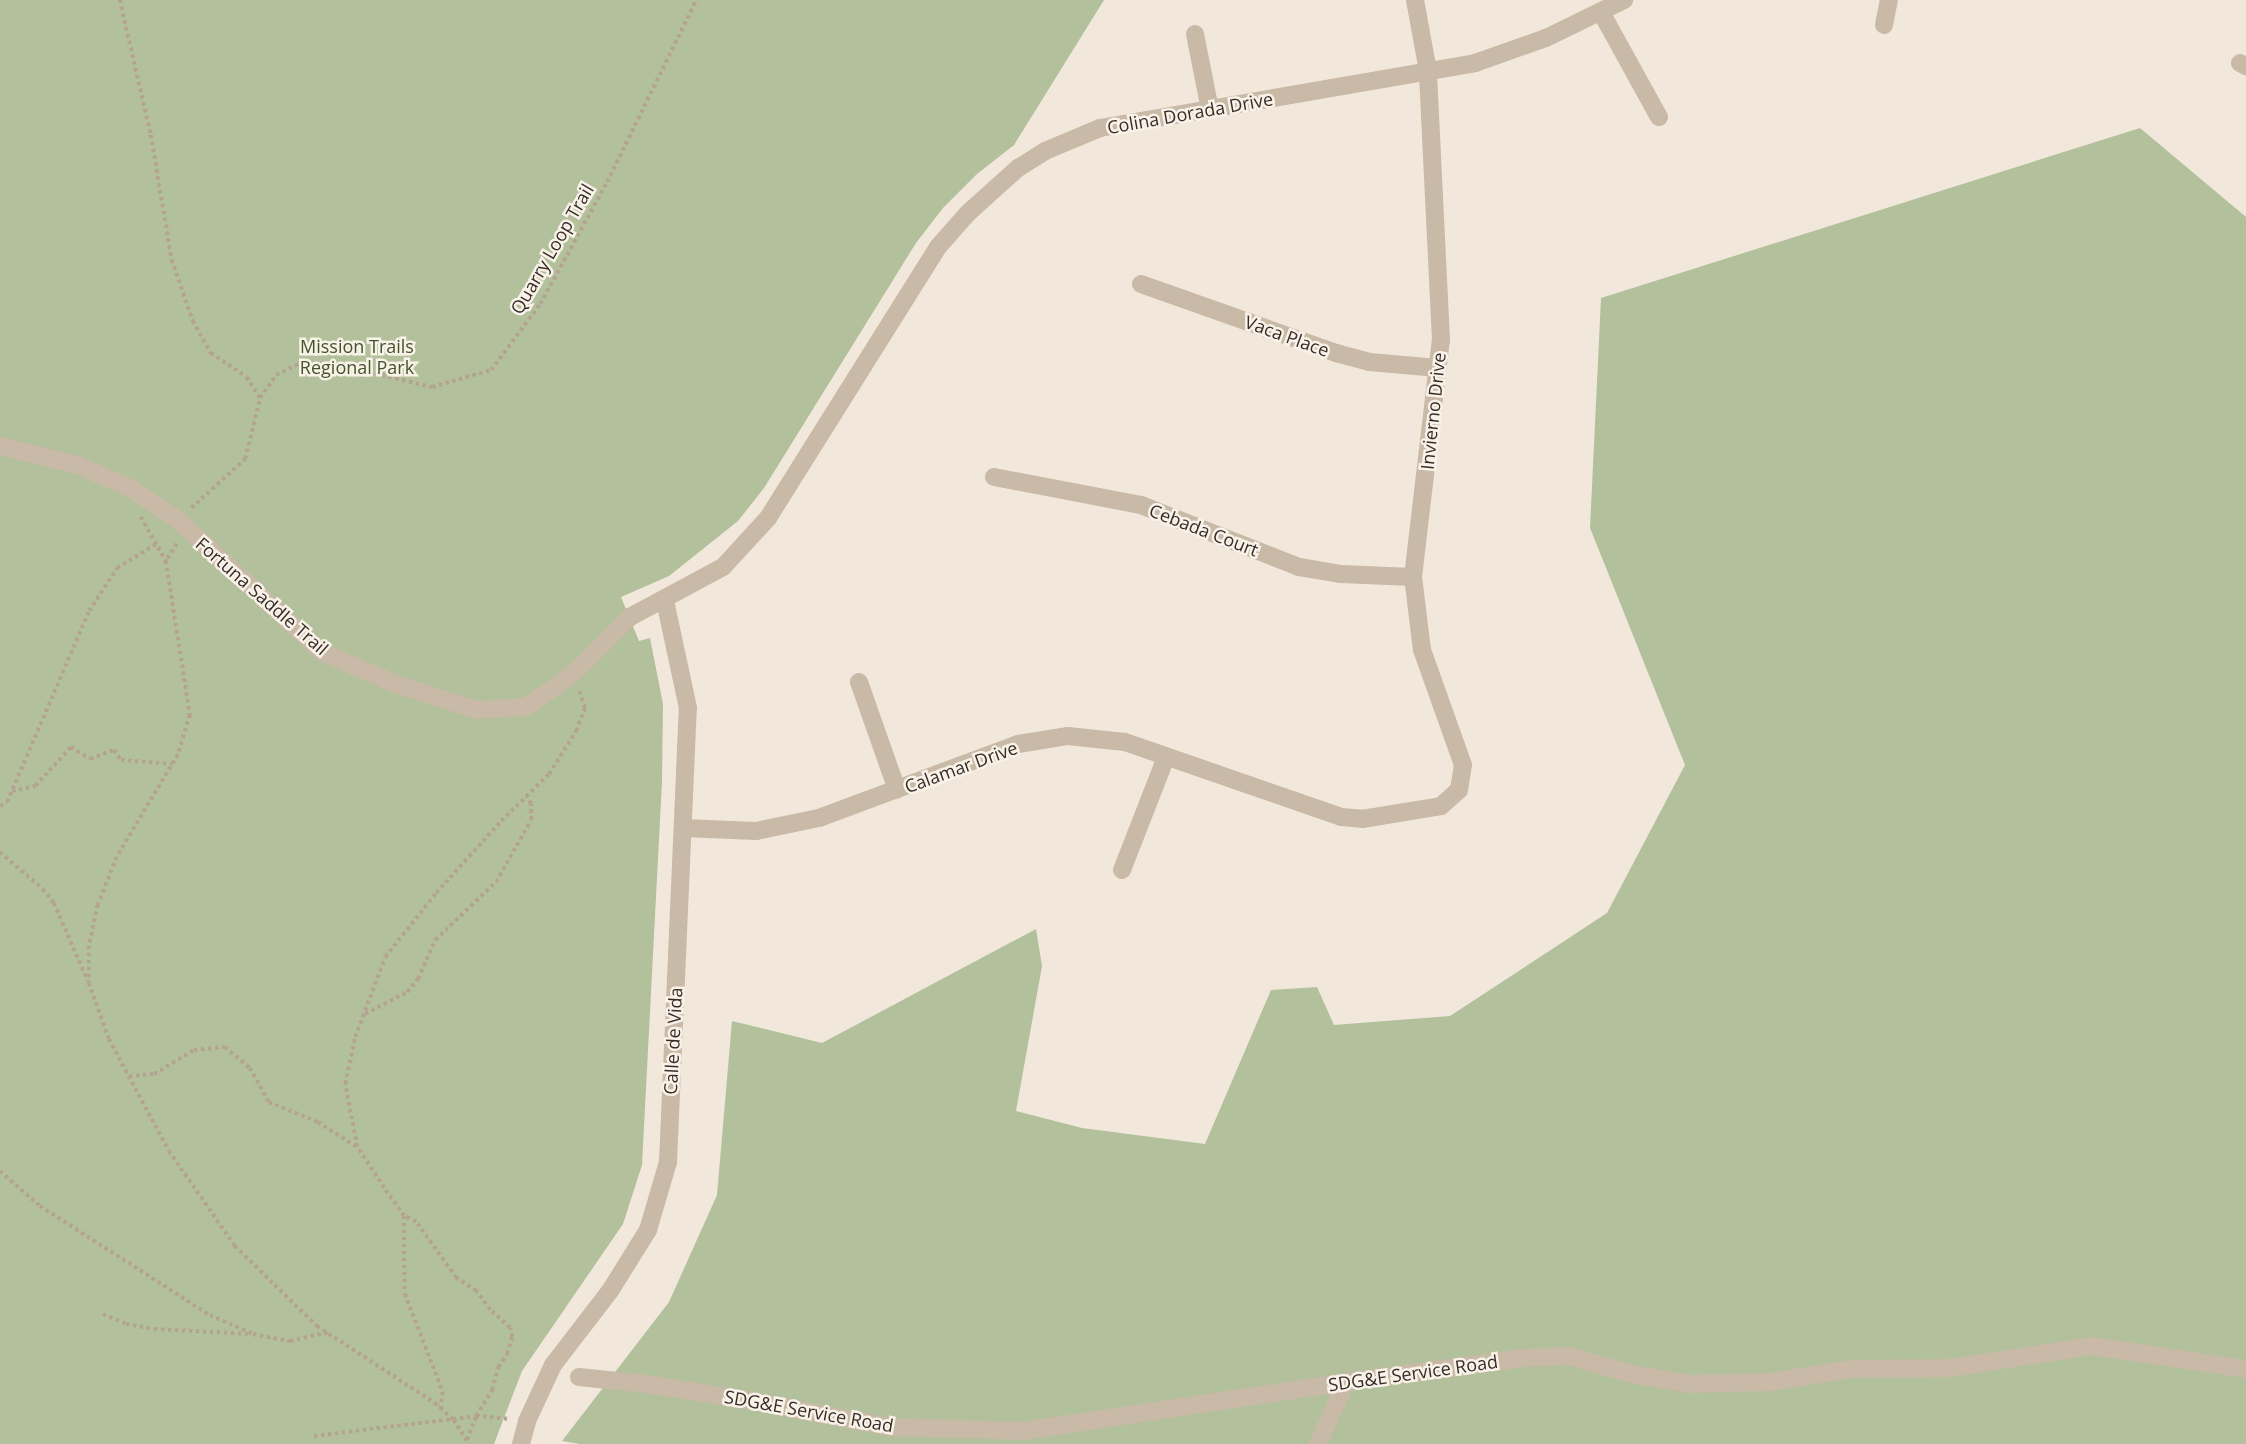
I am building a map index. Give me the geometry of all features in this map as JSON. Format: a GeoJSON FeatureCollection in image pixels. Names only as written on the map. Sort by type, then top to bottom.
{"type":"FeatureCollection","features":[{"type":"Feature","properties":{"kind":"street","name":"Invierno Drive"},"geometry":{"type":"LineString","coordinates":[[1415,0],[1428,71],[1441,340],[1413,577],[1422,650],[1463,765],[1459,790],[1441,806]]}},
{"type":"Feature","properties":{"kind":"street","name":"Colina Dorada Drive"},"geometry":{"type":"LineString","coordinates":[[630,617],[665,601],[723,567],[768,519],[938,247],[984,198],[1017,168],[1100,128],[1487,59],[1546,38],[1624,0]]}},
{"type":"Feature","properties":{"kind":"street"},"geometry":{"type":"LineString","coordinates":[[1884,25],[1889,0]]}},
{"type":"Feature","properties":{"kind":"street"},"geometry":{"type":"LineString","coordinates":[[1601,12],[1659,117]]}},
{"type":"Feature","properties":{"kind":"street"},"geometry":{"type":"LineString","coordinates":[[1195,34],[1210,110]]}},
{"type":"Feature","properties":{"kind":"street","name":"Vaca Place"},"geometry":{"type":"LineString","coordinates":[[1141,284],[1336,353],[1370,362],[1438,368]]}},
{"type":"Feature","properties":{"kind":"street","name":"Fortuna Saddle Trail"},"geometry":{"type":"LineString","coordinates":[[0,446],[78,465],[116,480],[178,520],[322,652],[396,684],[478,710],[526,707],[573,674],[630,617]]}},
{"type":"Feature","properties":{"kind":"street","name":"Cebada Court"},"geometry":{"type":"LineString","coordinates":[[994,477],[1141,505],[1299,567],[1341,574],[1413,577]]}},
{"type":"Feature","properties":{"kind":"street","name":"Calle de Vida"},"geometry":{"type":"LineString","coordinates":[[521,1444],[527,1421],[553,1365],[610,1291],[648,1230],[668,1162],[688,708],[665,601]]}},
{"type":"Feature","properties":{"kind":"street"},"geometry":{"type":"LineString","coordinates":[[859,682],[897,790]]}},
{"type":"Feature","properties":{"kind":"street","name":"Calamar Drive"},"geometry":{"type":"LineString","coordinates":[[683,828],[756,831],[819,818],[1018,744],[1068,736],[1125,742],[1341,817],[1362,820],[1441,806]]}},
{"type":"Feature","properties":{"kind":"street"},"geometry":{"type":"LineString","coordinates":[[1122,870],[1166,757]]}},
{"type":"Feature","properties":{"kind":"street","name":"SDG&E Service Road"},"geometry":{"type":"LineString","coordinates":[[579,1377],[647,1384],[890,1427],[1023,1431],[1523,1358],[1568,1356],[1636,1375],[1692,1384],[1769,1382],[1852,1369],[1950,1368],[2092,1346],[2246,1369]]}},
{"type":"Feature","properties":{"kind":"street"},"geometry":{"type":"LineString","coordinates":[[1318,1444],[1346,1382]]}},
{"type":"Feature","properties":{"kind":"path"},"geometry":{"type":"LineString","coordinates":[[121,0],[150,135],[172,260],[193,321],[211,353],[247,377],[260,398]]}},
{"type":"Feature","properties":{"kind":"path","name":"Quarry Loop Trail"},"geometry":{"type":"LineString","coordinates":[[178,520],[244,460],[260,398],[276,375],[299,364],[334,364],[432,387],[491,370],[540,304],[607,181],[696,0]]}},
{"type":"Feature","properties":{"kind":"path"},"geometry":{"type":"LineString","coordinates":[[89,983],[89,946],[98,905],[117,857],[172,764],[190,715],[166,561],[138,513]]}},
{"type":"Feature","properties":{"kind":"path"},"geometry":{"type":"LineString","coordinates":[[166,561],[177,544],[193,536]]}},
{"type":"Feature","properties":{"kind":"path"},"geometry":{"type":"LineString","coordinates":[[0,806],[7,802],[89,611],[117,568],[156,544]]}},
{"type":"Feature","properties":{"kind":"path"},"geometry":{"type":"LineString","coordinates":[[357,1147],[345,1084],[363,1015],[385,957],[436,893],[549,774],[576,731],[585,708],[573,674]]}},
{"type":"Feature","properties":{"kind":"path"},"geometry":{"type":"LineString","coordinates":[[12,791],[34,786],[71,747],[90,759],[114,750],[121,760],[172,764]]}},
{"type":"Feature","properties":{"kind":"path"},"geometry":{"type":"LineString","coordinates":[[363,1015],[407,992],[418,979],[435,940],[496,882],[531,820],[531,804],[526,796]]}},
{"type":"Feature","properties":{"kind":"path"},"geometry":{"type":"LineString","coordinates":[[0,852],[43,888],[54,903],[89,983],[109,1039],[169,1151],[235,1246],[317,1326],[441,1409],[454,1420],[468,1442]]}},
{"type":"Feature","properties":{"kind":"path"},"geometry":{"type":"LineString","coordinates":[[129,1076],[154,1074],[194,1050],[225,1046],[250,1068],[269,1102],[318,1122],[357,1147],[404,1216],[416,1222],[456,1278],[476,1291],[490,1310],[510,1328],[507,1354],[498,1367],[492,1390],[476,1416],[468,1442]]}},
{"type":"Feature","properties":{"kind":"path"},"geometry":{"type":"LineString","coordinates":[[0,1171],[40,1206],[210,1315],[253,1334]]}},
{"type":"Feature","properties":{"kind":"path"},"geometry":{"type":"LineString","coordinates":[[404,1216],[402,1231],[405,1294],[443,1392],[441,1409]]}},
{"type":"Feature","properties":{"kind":"path"},"geometry":{"type":"LineString","coordinates":[[103,1314],[126,1324],[153,1329],[253,1334],[290,1341],[328,1332]]}},
{"type":"Feature","properties":{"kind":"path"},"geometry":{"type":"LineString","coordinates":[[314,1436],[476,1416],[527,1421]]}},
{"type":"Feature","properties":{"kind":"green space","name":"Mission Trails Regional Park"},"geometry":{"type":"Polygon","coordinates":[[[0,0],[1104,0],[1014,145],[977,174],[943,208],[916,243],[764,488],[738,521],[669,576],[621,597],[639,641],[650,638],[663,704],[662,782],[642,1165],[623,1224],[522,1371],[494,1444],[0,1444],[0,0]]]}},
{"type":"Feature","properties":{"kind":"green space"},"geometry":{"type":"Polygon","coordinates":[[[2140,128],[2246,217],[2246,1444],[580,1444],[562,1441],[669,1302],[717,1195],[732,1021],[822,1043],[1036,929],[1042,966],[1016,1111],[1082,1128],[1205,1144],[1271,990],[1317,987],[1334,1025],[1450,1016],[1607,913],[1685,765],[1590,528],[1601,298],[2140,128]]]}}]}
